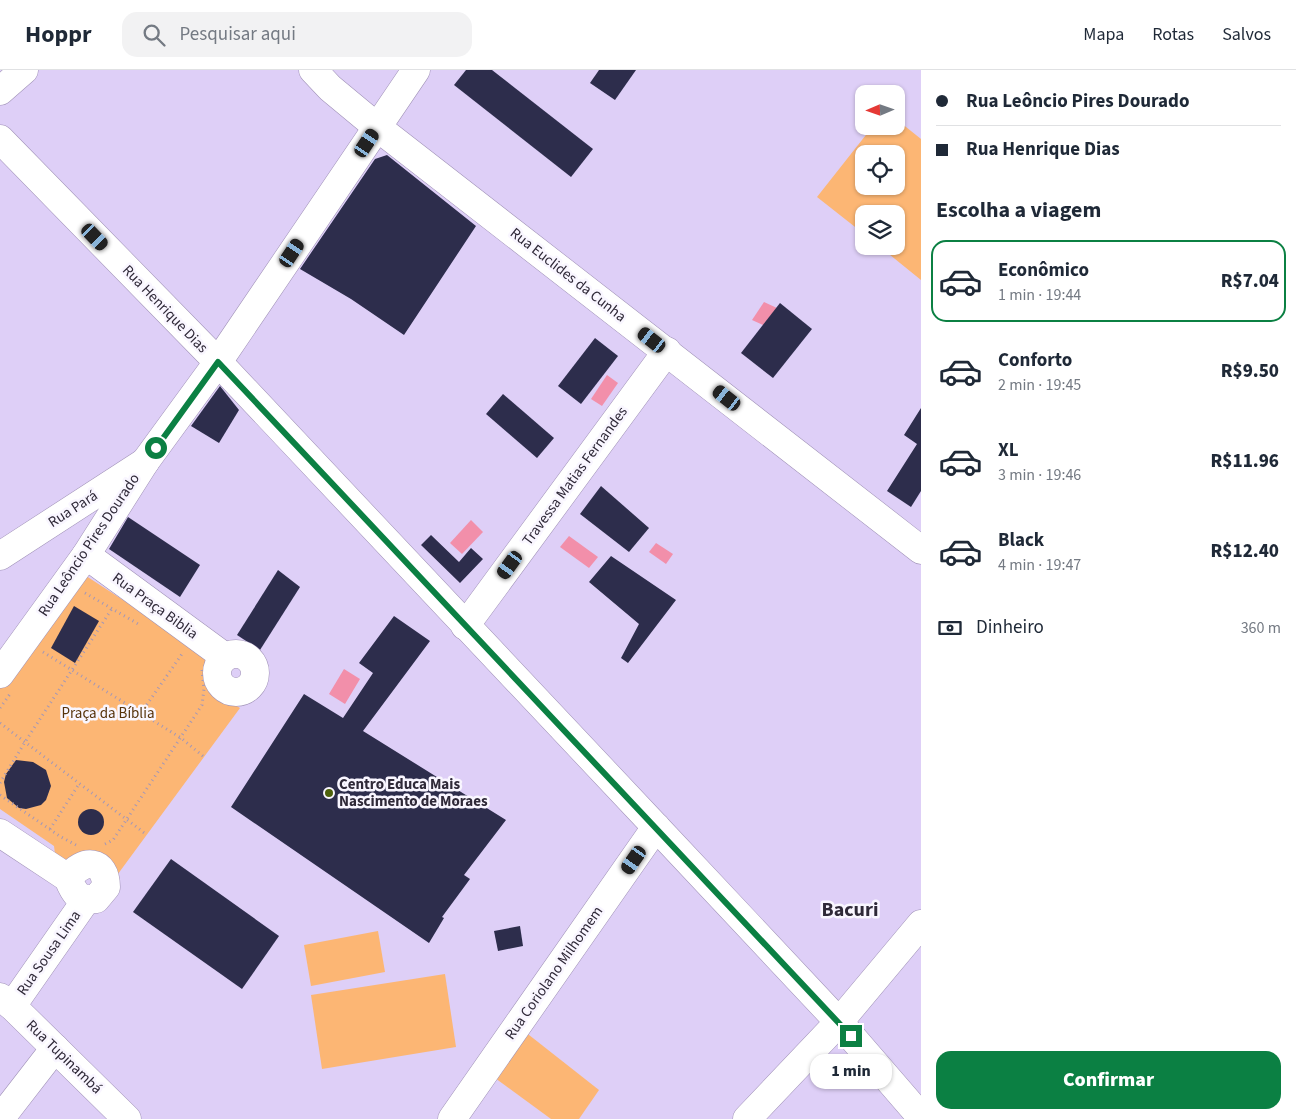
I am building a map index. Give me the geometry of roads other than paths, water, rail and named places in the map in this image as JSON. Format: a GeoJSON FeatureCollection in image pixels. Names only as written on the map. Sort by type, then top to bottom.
{"type":"FeatureCollection","features":[{"type":"Feature","properties":{"kind":"street"},"geometry":{"type":"LineString","coordinates":[[0,91],[24,70]]}},
{"type":"Feature","properties":{"kind":"street","name":"Rua Euclides da Cunha"},"geometry":{"type":"LineString","coordinates":[[313,70],[330,88],[378,127],[921,550]]}},
{"type":"Feature","properties":{"kind":"street","name":"Rua Leôncio Pires Dourado"},"geometry":{"type":"LineString","coordinates":[[5,669],[86,555],[145,462],[218,362],[416,70]]}},
{"type":"Feature","properties":{"kind":"street","name":"Rua Henrique Dias"},"geometry":{"type":"LineString","coordinates":[[0,139],[218,362],[839,1022],[921,1117]]}},
{"type":"Feature","properties":{"kind":"street","name":"Travessa Matias Fernandes"},"geometry":{"type":"LineString","coordinates":[[465,626],[667,352]]}},
{"type":"Feature","properties":{"kind":"street","name":"Rua Pará"},"geometry":{"type":"LineString","coordinates":[[0,556],[145,462]]}},
{"type":"Feature","properties":{"kind":"street","name":"Rua Praça Biblia"},"geometry":{"type":"LineString","coordinates":[[86,555],[225,658]]}},
{"type":"Feature","properties":{"kind":"street","name":"Rua Coriolano Milhomem"},"geometry":{"type":"LineString","coordinates":[[452,1119],[656,828]]}},
{"type":"Feature","properties":{"kind":"street","name":"Rua Sousa Lima"},"geometry":{"type":"LineString","coordinates":[[0,833],[68,878],[79,866],[87,864],[102,870],[106,880],[106,887],[96,899],[86,900],[6,1002]]}},
{"type":"Feature","properties":{"kind":"street"},"geometry":{"type":"LineString","coordinates":[[747,1119],[839,1022],[921,924]]}},
{"type":"Feature","properties":{"kind":"street","name":"Rua Tupinambá"},"geometry":{"type":"LineString","coordinates":[[6,1002],[127,1119]]}},
{"type":"Feature","properties":{"kind":"street"},"geometry":{"type":"LineString","coordinates":[[0,1119],[55,1048]]}},
{"type":"Feature","properties":{"kind":"place","name":"Centro Educa Mais Nascimento de Moraes"},"geometry":{"type":"Point","coordinates":[329,793]}},
{"type":"Feature","properties":{"kind":"district","name":"Bacuri"},"geometry":{"type":"Point","coordinates":[850,910]}},
{"type":"Feature","properties":{"kind":"park label","name":"Praça da Bíblia"},"geometry":{"type":"Point","coordinates":[108,713]}}]}
